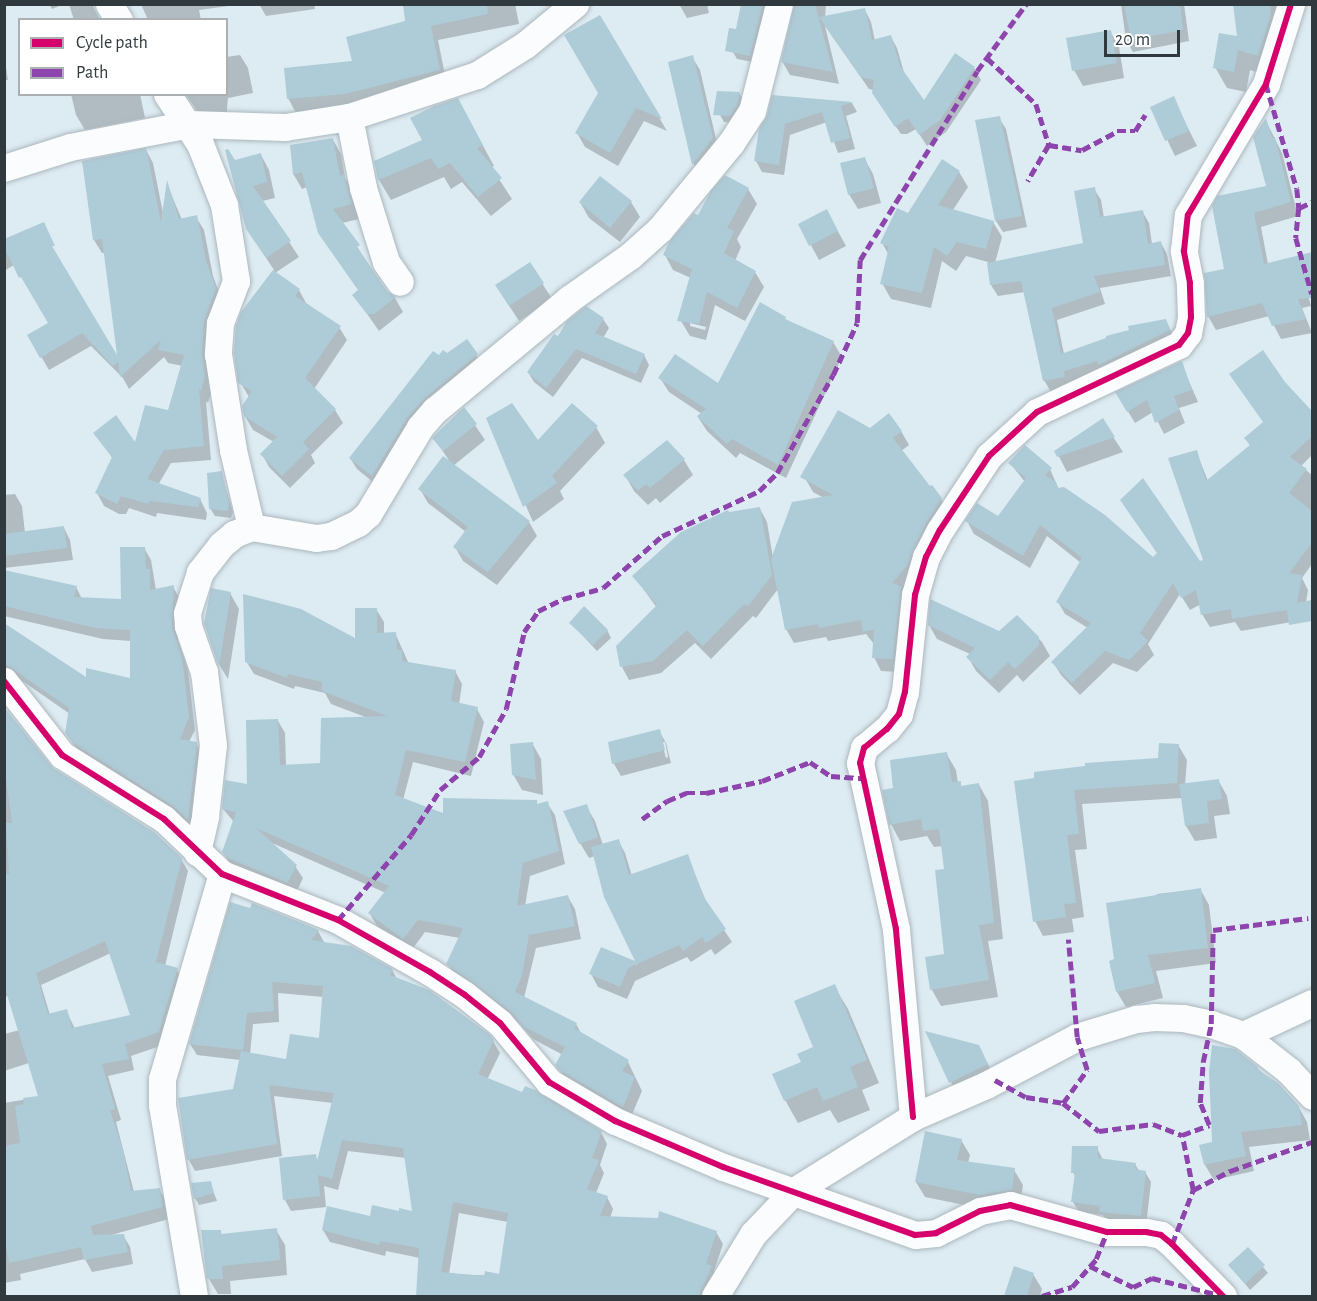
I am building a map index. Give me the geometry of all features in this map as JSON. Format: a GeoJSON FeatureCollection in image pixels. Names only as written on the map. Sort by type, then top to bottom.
{"type":"FeatureCollection","features":[{"type":"Feature","properties":{"kind":"street"},"geometry":{"type":"LineString","coordinates":[[109,4],[118,18]]}},
{"type":"Feature","properties":{"kind":"street"},"geometry":{"type":"LineString","coordinates":[[4,168],[70,147],[189,124],[285,127],[349,117],[477,75],[525,45],[575,4]]}},
{"type":"Feature","properties":{"kind":"street"},"geometry":{"type":"LineString","coordinates":[[197,852],[205,816],[213,744],[204,672],[188,626],[187,607],[200,572],[216,549],[234,534],[251,527],[316,538],[332,536],[358,523],[368,514],[420,428],[435,410],[568,299],[630,256],[660,229],[731,142],[752,111],[779,4]]}},
{"type":"Feature","properties":{"kind":"street"},"geometry":{"type":"LineString","coordinates":[[913,1117],[896,928],[860,763],[864,748],[887,729],[899,714],[905,692],[915,595],[926,556],[940,530],[989,456],[1038,412],[1179,345],[1188,333],[1191,317],[1190,284],[1184,251],[1188,215],[1266,84],[1291,4]]}},
{"type":"Feature","properties":{"kind":"street"},"geometry":{"type":"LineString","coordinates":[[168,96],[200,144],[224,205],[236,280],[220,323],[218,354],[233,450],[251,527]]}},
{"type":"Feature","properties":{"kind":"street"},"geometry":{"type":"LineString","coordinates":[[349,117],[363,188],[386,262],[400,282]]}},
{"type":"Feature","properties":{"kind":"street"},"geometry":{"type":"LineString","coordinates":[[4,681],[63,755],[155,813],[222,873],[338,920],[430,972],[465,995],[500,1023],[549,1082],[615,1121],[678,1149],[843,1211],[915,1235],[936,1233],[980,1211],[995,1206],[1010,1205],[1107,1233],[1146,1232],[1161,1236],[1172,1244],[1223,1296]]}},
{"type":"Feature","properties":{"kind":"street"},"geometry":{"type":"LineString","coordinates":[[194,1296],[162,1105],[162,1079],[222,873]]}},
{"type":"Feature","properties":{"kind":"street"},"geometry":{"type":"LineString","coordinates":[[1243,1035],[1312,1003]]}},
{"type":"Feature","properties":{"kind":"street"},"geometry":{"type":"LineString","coordinates":[[715,1296],[753,1234],[794,1191],[913,1117],[986,1085],[1077,1037],[1136,1019],[1183,1018],[1243,1035],[1289,1071],[1312,1096]]}},
{"type":"Feature","properties":{"kind":"building"},"geometry":{"type":"Polygon","coordinates":[[[403,4],[487,4],[488,14],[431,26],[440,70],[345,94],[287,99],[284,68],[352,61],[346,37],[405,21],[403,4]]]}},
{"type":"Feature","properties":{"kind":"building"},"geometry":{"type":"Polygon","coordinates":[[[741,4],[763,4],[750,56],[725,51],[729,28],[736,29],[741,4]]]}},
{"type":"Feature","properties":{"kind":"building"},"geometry":{"type":"Polygon","coordinates":[[[794,4],[815,4],[833,72],[781,62],[794,4]]]}},
{"type":"Feature","properties":{"kind":"building"},"geometry":{"type":"Polygon","coordinates":[[[1124,4],[1180,4],[1183,30],[1131,40],[1124,4]]]}},
{"type":"Feature","properties":{"kind":"building"},"geometry":{"type":"Polygon","coordinates":[[[1233,4],[1270,4],[1271,15],[1258,56],[1238,50],[1234,72],[1213,68],[1219,33],[1237,36],[1233,4]]]}},
{"type":"Feature","properties":{"kind":"building"},"geometry":{"type":"Polygon","coordinates":[[[865,8],[872,40],[891,35],[900,66],[924,100],[955,53],[975,67],[940,120],[919,135],[908,118],[895,127],[872,93],[874,80],[861,77],[819,17],[865,8]]]}},
{"type":"Feature","properties":{"kind":"building"},"geometry":{"type":"Polygon","coordinates":[[[600,15],[662,119],[636,108],[610,153],[575,133],[598,93],[564,35],[600,15]]]}},
{"type":"Feature","properties":{"kind":"building"},"geometry":{"type":"Polygon","coordinates":[[[1111,30],[1117,63],[1072,71],[1066,38],[1111,30]]]}},
{"type":"Feature","properties":{"kind":"building"},"geometry":{"type":"Polygon","coordinates":[[[693,55],[713,138],[692,165],[668,62],[693,55]]]}},
{"type":"Feature","properties":{"kind":"building"},"geometry":{"type":"Polygon","coordinates":[[[717,91],[740,92],[737,105],[730,116],[713,115],[717,91]]]}},
{"type":"Feature","properties":{"kind":"building"},"geometry":{"type":"Polygon","coordinates":[[[772,95],[853,102],[841,106],[850,138],[831,143],[822,112],[785,124],[779,165],[754,161],[759,129],[767,115],[772,95]]]}},
{"type":"Feature","properties":{"kind":"building"},"geometry":{"type":"Polygon","coordinates":[[[1174,96],[1189,131],[1165,141],[1150,107],[1174,96]]]}},
{"type":"Feature","properties":{"kind":"building"},"geometry":{"type":"Polygon","coordinates":[[[458,98],[483,145],[477,148],[502,178],[478,197],[450,163],[438,169],[431,158],[378,180],[374,161],[422,140],[410,118],[434,106],[458,98]]]}},
{"type":"Feature","properties":{"kind":"building"},"geometry":{"type":"Polygon","coordinates":[[[1000,116],[1022,216],[995,221],[975,120],[1000,116]]]}},
{"type":"Feature","properties":{"kind":"building"},"geometry":{"type":"Polygon","coordinates":[[[1266,118],[1272,138],[1275,137],[1291,202],[1254,213],[1264,264],[1312,252],[1312,298],[1298,299],[1306,319],[1272,326],[1262,303],[1207,317],[1204,273],[1224,269],[1212,206],[1217,196],[1266,186],[1253,137],[1266,118]]]}},
{"type":"Feature","properties":{"kind":"building"},"geometry":{"type":"Polygon","coordinates":[[[333,138],[340,176],[344,174],[352,204],[333,209],[360,245],[357,247],[387,291],[396,297],[374,314],[367,314],[352,295],[358,290],[318,233],[302,172],[293,175],[290,145],[333,138]]]}},
{"type":"Feature","properties":{"kind":"building"},"geometry":{"type":"Polygon","coordinates":[[[146,148],[161,222],[167,180],[179,219],[197,215],[206,261],[216,288],[204,322],[202,353],[205,375],[201,391],[199,389],[204,446],[164,450],[147,479],[201,498],[198,507],[150,501],[148,504],[121,496],[117,504],[95,493],[112,457],[93,433],[116,415],[135,442],[145,405],[168,410],[184,355],[158,350],[161,340],[120,377],[118,362],[113,366],[82,333],[40,358],[27,335],[48,323],[21,277],[19,278],[4,247],[4,239],[44,222],[55,246],[52,246],[117,355],[102,239],[93,240],[82,161],[146,148]]]}},
{"type":"Feature","properties":{"kind":"building"},"geometry":{"type":"Polygon","coordinates":[[[228,149],[235,160],[261,153],[267,182],[253,186],[291,241],[266,258],[246,229],[225,150],[228,149]]]}},
{"type":"Feature","properties":{"kind":"building"},"geometry":{"type":"Polygon","coordinates":[[[865,157],[874,188],[848,195],[840,163],[865,157]]]}},
{"type":"Feature","properties":{"kind":"building"},"geometry":{"type":"Polygon","coordinates":[[[942,159],[960,171],[938,205],[994,221],[986,249],[957,242],[947,256],[934,247],[922,293],[880,284],[889,247],[880,243],[897,208],[908,213],[942,159]]]}},
{"type":"Feature","properties":{"kind":"building"},"geometry":{"type":"Polygon","coordinates":[[[725,175],[749,188],[727,228],[734,231],[724,253],[756,271],[737,308],[707,292],[699,324],[677,321],[692,269],[663,255],[669,242],[694,213],[698,215],[711,191],[725,175]]]}},
{"type":"Feature","properties":{"kind":"building"},"geometry":{"type":"Polygon","coordinates":[[[600,176],[632,201],[610,228],[579,202],[600,176]]]}},
{"type":"Feature","properties":{"kind":"building"},"geometry":{"type":"Polygon","coordinates":[[[1095,187],[1100,217],[1143,210],[1148,244],[1161,241],[1165,265],[1094,276],[1100,292],[1052,308],[1061,354],[1106,338],[1106,336],[1129,330],[1128,326],[1166,319],[1170,330],[1099,365],[1097,361],[1064,371],[1065,377],[1043,381],[1021,281],[990,285],[987,263],[1083,243],[1074,191],[1095,187]]]}},
{"type":"Feature","properties":{"kind":"building"},"geometry":{"type":"Polygon","coordinates":[[[827,209],[838,231],[809,246],[798,224],[827,209]]]}},
{"type":"Feature","properties":{"kind":"building"},"geometry":{"type":"Polygon","coordinates":[[[530,262],[544,283],[509,306],[495,285],[530,262]]]}},
{"type":"Feature","properties":{"kind":"building"},"geometry":{"type":"Polygon","coordinates":[[[273,270],[300,289],[295,296],[341,326],[305,378],[336,409],[303,442],[309,449],[282,476],[260,454],[277,437],[244,416],[242,406],[252,391],[238,383],[234,353],[236,326],[241,312],[273,270]]]}},
{"type":"Feature","properties":{"kind":"building"},"geometry":{"type":"Polygon","coordinates":[[[760,302],[786,317],[785,319],[834,341],[778,465],[732,439],[727,444],[697,416],[706,409],[658,378],[675,354],[718,383],[760,302]]]}},
{"type":"Feature","properties":{"kind":"building"},"geometry":{"type":"Polygon","coordinates":[[[586,306],[604,318],[595,333],[645,354],[636,374],[576,349],[546,388],[527,372],[554,334],[558,336],[567,321],[586,306]]]}},
{"type":"Feature","properties":{"kind":"building"},"geometry":{"type":"Polygon","coordinates":[[[467,339],[478,354],[425,398],[408,417],[372,476],[349,458],[433,351],[439,355],[443,350],[447,353],[467,339]]]}},
{"type":"Feature","properties":{"kind":"building"},"geometry":{"type":"Polygon","coordinates":[[[1263,350],[1285,382],[1312,411],[1312,436],[1290,457],[1307,469],[1289,493],[1312,511],[1312,543],[1289,573],[1302,575],[1297,603],[1312,600],[1312,621],[1289,625],[1287,610],[1232,619],[1231,609],[1201,615],[1196,590],[1181,598],[1173,583],[1140,633],[1148,641],[1129,660],[1105,651],[1072,683],[1051,662],[1091,623],[1056,602],[1082,558],[1040,525],[1023,556],[965,521],[977,503],[998,516],[1026,478],[1008,463],[1025,445],[1052,468],[1045,475],[1056,482],[1058,488],[1064,487],[1105,515],[1153,557],[1157,553],[1120,500],[1143,478],[1200,561],[1203,560],[1168,458],[1197,450],[1206,481],[1250,445],[1244,438],[1263,422],[1229,374],[1263,350]]]}},
{"type":"Feature","properties":{"kind":"building"},"geometry":{"type":"Polygon","coordinates":[[[1182,361],[1192,390],[1174,396],[1179,410],[1155,423],[1147,400],[1127,412],[1115,392],[1182,361]]]}},
{"type":"Feature","properties":{"kind":"building"},"geometry":{"type":"Polygon","coordinates":[[[512,403],[538,440],[572,403],[598,426],[552,476],[557,483],[523,507],[486,418],[512,403]]]}},
{"type":"Feature","properties":{"kind":"building"},"geometry":{"type":"Polygon","coordinates":[[[464,407],[477,424],[443,451],[432,438],[464,407]]]}},
{"type":"Feature","properties":{"kind":"building"},"geometry":{"type":"Polygon","coordinates":[[[838,410],[870,428],[889,413],[902,431],[893,438],[942,498],[926,523],[907,566],[892,583],[901,586],[893,659],[872,658],[874,629],[863,632],[861,620],[819,628],[818,624],[785,630],[771,559],[792,502],[833,495],[800,477],[838,410]]]}},
{"type":"Feature","properties":{"kind":"building"},"geometry":{"type":"Polygon","coordinates":[[[1103,418],[1115,437],[1057,457],[1054,451],[1103,418]]]}},
{"type":"Feature","properties":{"kind":"building"},"geometry":{"type":"Polygon","coordinates":[[[667,440],[685,459],[650,488],[646,484],[638,491],[623,475],[667,440]]]}},
{"type":"Feature","properties":{"kind":"building"},"geometry":{"type":"Polygon","coordinates":[[[443,456],[530,521],[488,572],[453,547],[468,527],[418,489],[443,456]]]}},
{"type":"Feature","properties":{"kind":"building"},"geometry":{"type":"Polygon","coordinates":[[[222,471],[229,503],[228,511],[209,509],[207,473],[222,471]]]}},
{"type":"Feature","properties":{"kind":"building"},"geometry":{"type":"Polygon","coordinates":[[[760,507],[772,575],[748,606],[744,604],[703,646],[687,630],[653,661],[620,667],[616,646],[657,605],[632,576],[681,532],[728,510],[729,512],[760,507]]]}},
{"type":"Feature","properties":{"kind":"building"},"geometry":{"type":"Polygon","coordinates":[[[64,526],[67,548],[4,556],[4,534],[64,526]]]}},
{"type":"Feature","properties":{"kind":"building"},"geometry":{"type":"Polygon","coordinates":[[[120,547],[145,547],[146,569],[150,569],[150,590],[174,585],[172,627],[182,656],[189,717],[180,739],[197,742],[188,820],[173,806],[73,743],[65,733],[69,708],[10,667],[4,666],[4,623],[86,677],[86,668],[130,678],[130,630],[95,628],[4,606],[4,570],[77,586],[74,597],[121,599],[120,547]]]}},
{"type":"Feature","properties":{"kind":"building"},"geometry":{"type":"Polygon","coordinates":[[[211,588],[231,592],[219,667],[204,623],[211,588]]]}},
{"type":"Feature","properties":{"kind":"building"},"geometry":{"type":"Polygon","coordinates":[[[243,594],[301,609],[355,638],[355,608],[377,608],[377,633],[396,632],[397,650],[402,650],[402,661],[456,670],[451,701],[478,707],[465,762],[406,750],[395,795],[443,813],[443,798],[537,800],[537,804],[548,801],[559,851],[523,863],[517,906],[568,895],[575,926],[529,935],[522,975],[515,992],[577,1023],[574,1028],[629,1060],[622,1071],[635,1077],[623,1107],[559,1070],[555,1065],[565,1047],[524,1027],[510,1011],[446,964],[463,928],[418,920],[403,939],[368,913],[389,886],[256,828],[297,865],[287,883],[228,858],[222,852],[236,812],[222,809],[225,780],[247,784],[246,720],[278,719],[280,765],[320,763],[321,718],[387,716],[322,691],[322,682],[288,674],[287,678],[245,662],[243,594]]]}},
{"type":"Feature","properties":{"kind":"building"},"geometry":{"type":"Polygon","coordinates":[[[930,599],[999,631],[1017,615],[1039,637],[1039,645],[1015,669],[1008,662],[990,680],[966,657],[975,648],[928,625],[930,599]]]}},
{"type":"Feature","properties":{"kind":"building"},"geometry":{"type":"Polygon","coordinates":[[[584,606],[608,630],[593,645],[569,623],[584,606]]]}},
{"type":"Feature","properties":{"kind":"building"},"geometry":{"type":"Polygon","coordinates":[[[4,707],[53,768],[154,832],[182,858],[156,962],[178,968],[159,1032],[125,1044],[129,1059],[102,1064],[115,1109],[110,1110],[123,1150],[131,1191],[160,1188],[163,1207],[91,1226],[93,1235],[124,1234],[128,1252],[84,1260],[81,1247],[9,1263],[4,1234],[4,1146],[20,1143],[15,1106],[24,1104],[23,1098],[38,1096],[4,985],[4,875],[9,874],[6,823],[12,823],[4,763],[4,707]],[[105,941],[36,973],[48,1014],[67,1009],[72,1028],[130,1015],[105,941]]]}},
{"type":"Feature","properties":{"kind":"building"},"geometry":{"type":"Polygon","coordinates":[[[660,729],[665,750],[612,764],[608,742],[660,729]]]}},
{"type":"Feature","properties":{"kind":"building"},"geometry":{"type":"Polygon","coordinates":[[[533,742],[536,780],[512,775],[510,744],[533,742]]]}},
{"type":"Feature","properties":{"kind":"building"},"geometry":{"type":"Polygon","coordinates":[[[1159,743],[1179,744],[1177,783],[1074,790],[1079,834],[1067,835],[1076,903],[1064,904],[1066,917],[1033,922],[1014,781],[1034,778],[1034,772],[1085,766],[1085,763],[1158,758],[1159,743]]]}},
{"type":"Feature","properties":{"kind":"building"},"geometry":{"type":"Polygon","coordinates":[[[947,752],[952,782],[961,781],[961,786],[979,783],[994,923],[979,925],[989,980],[930,990],[925,957],[944,954],[935,870],[944,869],[939,829],[923,831],[921,819],[889,825],[882,790],[893,788],[890,760],[947,752]]]}},
{"type":"Feature","properties":{"kind":"building"},"geometry":{"type":"Polygon","coordinates":[[[1219,779],[1222,799],[1207,801],[1209,823],[1185,826],[1179,784],[1219,779]]]}},
{"type":"Feature","properties":{"kind":"building"},"geometry":{"type":"Polygon","coordinates":[[[587,804],[598,837],[579,844],[563,811],[587,804]]]}},
{"type":"Feature","properties":{"kind":"building"},"geometry":{"type":"Polygon","coordinates":[[[619,839],[629,875],[688,854],[703,896],[726,929],[706,943],[702,937],[683,951],[679,945],[628,968],[620,987],[589,974],[601,947],[635,961],[604,897],[591,847],[619,839]]]}},
{"type":"Feature","properties":{"kind":"building"},"geometry":{"type":"Polygon","coordinates":[[[1201,888],[1208,948],[1148,955],[1155,983],[1116,992],[1109,961],[1114,959],[1106,903],[1201,888]]]}},
{"type":"Feature","properties":{"kind":"building"},"geometry":{"type":"Polygon","coordinates":[[[230,902],[250,908],[252,903],[319,930],[311,940],[351,946],[393,969],[390,975],[429,990],[489,1034],[494,1040],[478,1074],[522,1092],[525,1086],[535,1090],[602,1131],[592,1158],[599,1160],[587,1189],[608,1196],[600,1216],[658,1218],[659,1211],[717,1231],[706,1264],[712,1266],[699,1296],[416,1296],[419,1248],[380,1241],[379,1245],[322,1230],[327,1206],[370,1216],[372,1205],[399,1211],[399,1208],[412,1211],[403,1148],[342,1140],[332,1179],[318,1175],[320,1196],[283,1200],[279,1158],[316,1154],[317,1161],[334,1093],[269,1085],[277,1144],[187,1160],[178,1098],[233,1089],[241,1051],[286,1059],[290,1034],[319,1038],[323,986],[272,982],[274,1011],[247,1013],[243,1050],[189,1044],[230,902]],[[453,1202],[441,1272],[484,1276],[485,1271],[499,1274],[508,1213],[453,1202]]]}},
{"type":"Feature","properties":{"kind":"building"},"geometry":{"type":"Polygon","coordinates":[[[835,984],[867,1060],[850,1067],[858,1087],[823,1101],[817,1087],[784,1101],[772,1074],[801,1062],[797,1054],[813,1047],[794,1001],[835,984]]]}},
{"type":"Feature","properties":{"kind":"building"},"geometry":{"type":"Polygon","coordinates":[[[925,1031],[979,1045],[988,1064],[949,1083],[925,1031]]]}},
{"type":"Feature","properties":{"kind":"building"},"geometry":{"type":"Polygon","coordinates":[[[1212,1045],[1235,1049],[1258,1067],[1258,1070],[1278,1083],[1299,1106],[1302,1125],[1241,1132],[1246,1156],[1204,1165],[1199,1145],[1212,1142],[1209,1072],[1212,1045]]]}},
{"type":"Feature","properties":{"kind":"building"},"geometry":{"type":"Polygon","coordinates":[[[925,1131],[962,1139],[957,1160],[1015,1168],[1012,1190],[980,1195],[915,1182],[925,1131]]]}},
{"type":"Feature","properties":{"kind":"building"},"geometry":{"type":"Polygon","coordinates":[[[1072,1146],[1098,1146],[1098,1158],[1136,1163],[1135,1169],[1146,1171],[1141,1216],[1099,1212],[1100,1206],[1071,1202],[1075,1173],[1071,1173],[1072,1146]]]}},
{"type":"Feature","properties":{"kind":"building"},"geometry":{"type":"Polygon","coordinates":[[[211,1181],[214,1193],[194,1199],[191,1183],[211,1181]]]}},
{"type":"Feature","properties":{"kind":"building"},"geometry":{"type":"Polygon","coordinates":[[[277,1228],[280,1260],[222,1266],[223,1279],[207,1279],[201,1230],[221,1230],[221,1234],[277,1228]]]}},
{"type":"Feature","properties":{"kind":"building"},"geometry":{"type":"Polygon","coordinates":[[[1248,1247],[1265,1265],[1245,1284],[1228,1265],[1248,1247]]]}},
{"type":"Feature","properties":{"kind":"building"},"geometry":{"type":"Polygon","coordinates":[[[1014,1266],[1034,1273],[1027,1296],[1004,1296],[1014,1266]]]}},
{"type":"Feature","properties":{"kind":"marked path"},"geometry":{"type":"LineString","coordinates":[[338,920],[411,835],[440,790],[479,757],[506,709],[524,632],[538,611],[563,599],[603,588],[662,536],[759,491],[777,473],[833,375],[857,323],[860,260],[977,71],[1026,4]]}},
{"type":"Feature","properties":{"kind":"marked path"},"geometry":{"type":"LineString","coordinates":[[987,58],[1036,104],[1049,145],[1028,181]]}},
{"type":"Feature","properties":{"kind":"marked path"},"geometry":{"type":"LineString","coordinates":[[1266,84],[1297,189],[1299,208],[1296,238],[1312,294]]}},
{"type":"Feature","properties":{"kind":"marked path"},"geometry":{"type":"LineString","coordinates":[[1049,145],[1082,150],[1117,131],[1135,131],[1145,115]]}},
{"type":"Feature","properties":{"kind":"marked path"},"geometry":{"type":"LineString","coordinates":[[1299,208],[1312,202]]}},
{"type":"Feature","properties":{"kind":"marked path"},"geometry":{"type":"LineString","coordinates":[[642,819],[667,801],[686,793],[706,793],[762,781],[810,762],[831,776],[862,778]]}},
{"type":"Feature","properties":{"kind":"marked path"},"geometry":{"type":"LineString","coordinates":[[1172,1244],[1193,1190],[1182,1135],[1209,1125],[1200,1103],[1203,1062],[1211,1024],[1213,930],[1308,918]]}},
{"type":"Feature","properties":{"kind":"marked path"},"geometry":{"type":"LineString","coordinates":[[1063,1103],[1087,1070],[1077,1037],[1068,939]]}},
{"type":"Feature","properties":{"kind":"marked path"},"geometry":{"type":"LineString","coordinates":[[995,1080],[1026,1097],[1063,1103],[1099,1131],[1153,1124],[1182,1135]]}},
{"type":"Feature","properties":{"kind":"marked path"},"geometry":{"type":"LineString","coordinates":[[1193,1190],[1230,1171],[1312,1142]]}},
{"type":"Feature","properties":{"kind":"marked path"},"geometry":{"type":"LineString","coordinates":[[1042,1296],[1072,1287],[1096,1259],[1107,1232]]}},
{"type":"Feature","properties":{"kind":"marked path"},"geometry":{"type":"LineString","coordinates":[[1090,1266],[1133,1287],[1152,1278],[1219,1295]]}},
{"type":"Feature","properties":{"kind":"cycle path"},"geometry":{"type":"LineString","coordinates":[[913,1117],[896,929],[860,763],[864,748],[887,729],[899,714],[905,692],[915,595],[926,557],[940,530],[989,456],[1037,412],[1179,345],[1188,333],[1191,317],[1190,283],[1184,251],[1188,215],[1266,84],[1291,4]]}},
{"type":"Feature","properties":{"kind":"cycle path"},"geometry":{"type":"LineString","coordinates":[[4,681],[62,755],[164,819],[222,874],[338,920],[430,972],[465,995],[500,1023],[549,1082],[615,1121],[723,1167],[915,1235],[936,1233],[980,1211],[1010,1205],[1107,1232],[1146,1232],[1161,1235],[1223,1296]]}}]}
